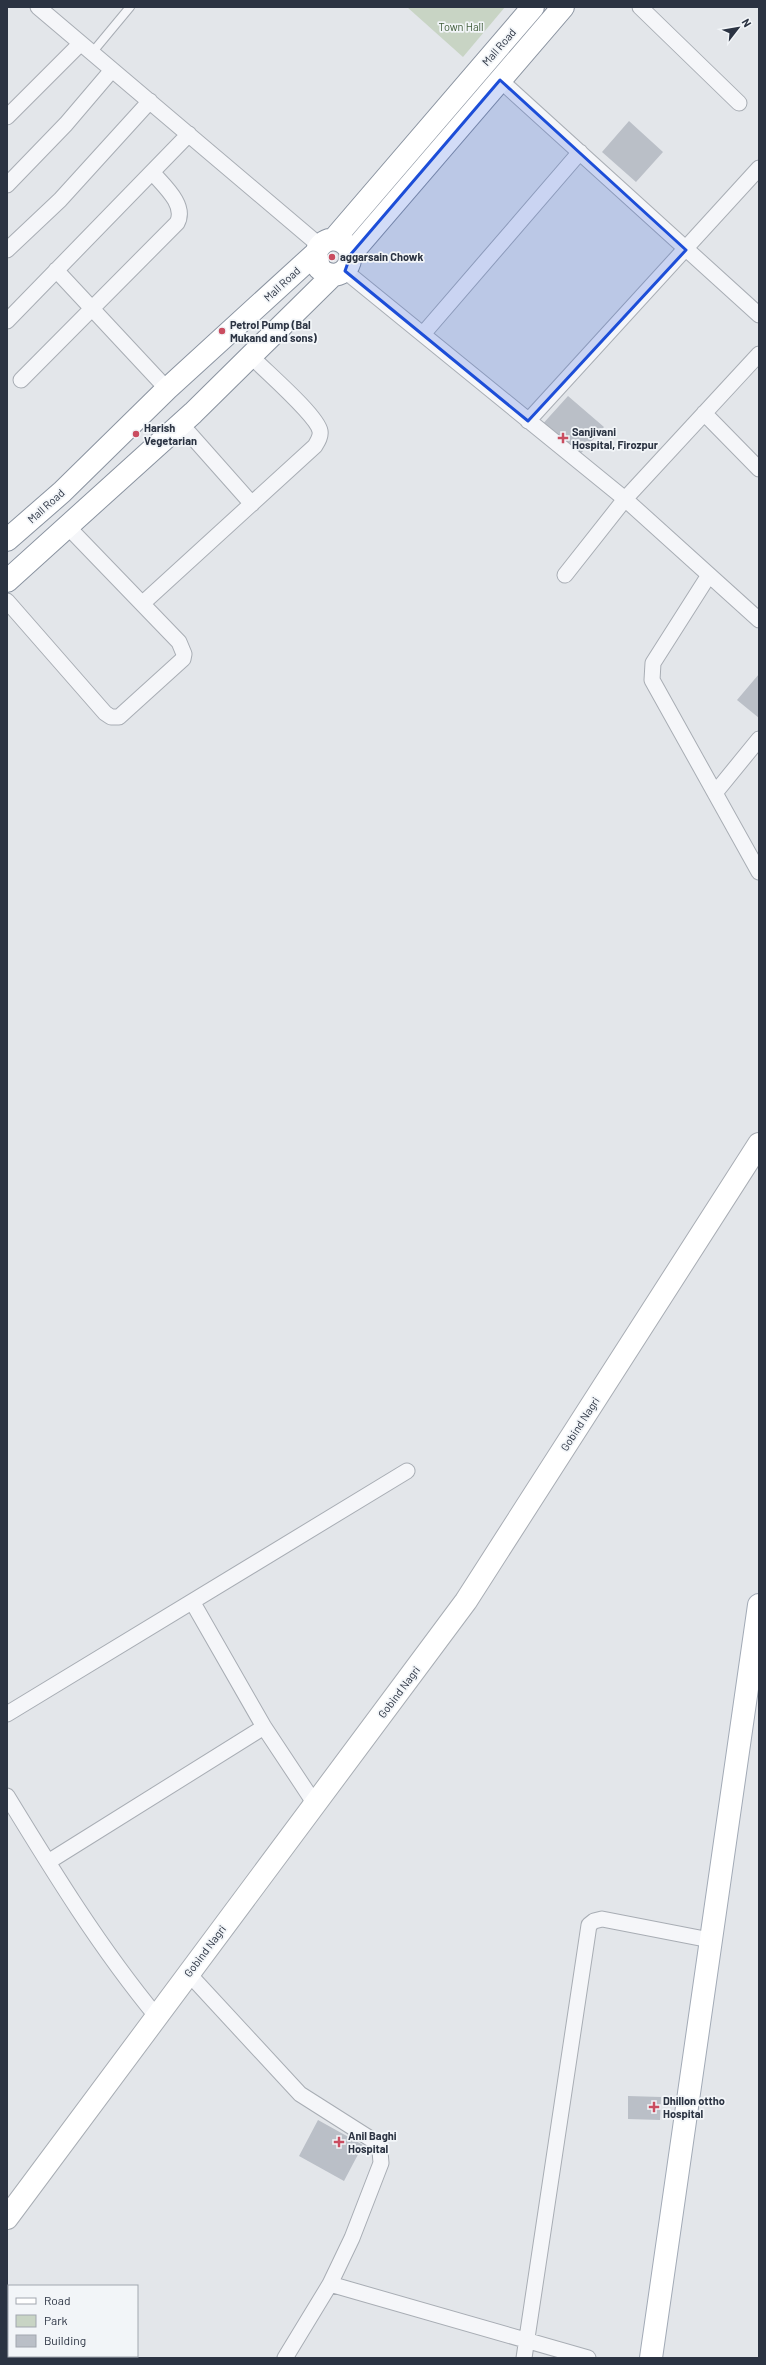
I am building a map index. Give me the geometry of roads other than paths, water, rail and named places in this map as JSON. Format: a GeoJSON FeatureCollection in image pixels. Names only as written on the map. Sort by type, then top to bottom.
{"type":"FeatureCollection","features":[{"type":"Feature","properties":{"kind":"main road","name":"Mall Road"},"geometry":{"type":"LineString","coordinates":[[7,540],[62,492],[167,389],[323,246],[533,7]]}},
{"type":"Feature","properties":{"kind":"main road"},"geometry":{"type":"LineString","coordinates":[[7,581],[181,424],[343,267],[563,7]]}},
{"type":"Feature","properties":{"kind":"main road"},"geometry":{"type":"LineString","coordinates":[[345,243],[343,267],[319,268],[323,246],[345,243]]}},
{"type":"Feature","properties":{"kind":"main road","name":"Gobind Nagri"},"geometry":{"type":"LineString","coordinates":[[7,2218],[466,1601],[759,1144]]}},
{"type":"Feature","properties":{"kind":"main road"},"geometry":{"type":"LineString","coordinates":[[651,2358],[710,1940],[754,1665],[759,1605]]}},
{"type":"Feature","properties":{"kind":"street"},"geometry":{"type":"LineString","coordinates":[[38,7],[91,54],[150,101],[323,246]]}},
{"type":"Feature","properties":{"kind":"street"},"geometry":{"type":"LineString","coordinates":[[640,7],[739,103]]}},
{"type":"Feature","properties":{"kind":"street"},"geometry":{"type":"LineString","coordinates":[[7,117],[80,44]]}},
{"type":"Feature","properties":{"kind":"street"},"geometry":{"type":"LineString","coordinates":[[7,185],[66,124],[112,70]]}},
{"type":"Feature","properties":{"kind":"street"},"geometry":{"type":"LineString","coordinates":[[500,80],[759,315]]}},
{"type":"Feature","properties":{"kind":"street"},"geometry":{"type":"LineString","coordinates":[[7,250],[60,200],[150,101]]}},
{"type":"Feature","properties":{"kind":"street"},"geometry":{"type":"LineString","coordinates":[[7,321],[189,134]]}},
{"type":"Feature","properties":{"kind":"street"},"geometry":{"type":"LineString","coordinates":[[423,334],[580,152]]}},
{"type":"Feature","properties":{"kind":"street"},"geometry":{"type":"LineString","coordinates":[[528,421],[686,250],[759,168]]}},
{"type":"Feature","properties":{"kind":"street"},"geometry":{"type":"LineString","coordinates":[[21,380],[92,310],[180,218],[176,202],[152,172]]}},
{"type":"Feature","properties":{"kind":"street"},"geometry":{"type":"LineString","coordinates":[[343,267],[528,421],[625,499],[759,620]]}},
{"type":"Feature","properties":{"kind":"street"},"geometry":{"type":"LineString","coordinates":[[56,270],[167,389]]}},
{"type":"Feature","properties":{"kind":"street"},"geometry":{"type":"LineString","coordinates":[[565,575],[625,499],[759,354]]}},
{"type":"Feature","properties":{"kind":"street"},"geometry":{"type":"LineString","coordinates":[[143,603],[315,446],[320,432],[311,416],[251,356]]}},
{"type":"Feature","properties":{"kind":"street"},"geometry":{"type":"LineString","coordinates":[[704,413],[759,469]]}},
{"type":"Feature","properties":{"kind":"street"},"geometry":{"type":"LineString","coordinates":[[181,424],[252,504]]}},
{"type":"Feature","properties":{"kind":"street"},"geometry":{"type":"LineString","coordinates":[[7,601],[105,713],[116,717],[119,717],[183,659],[184,654],[179,642],[68,527]]}},
{"type":"Feature","properties":{"kind":"street"},"geometry":{"type":"LineString","coordinates":[[709,575],[653,663],[651,670],[652,680],[759,872]]}},
{"type":"Feature","properties":{"kind":"street"},"geometry":{"type":"LineString","coordinates":[[715,793],[759,739]]}},
{"type":"Feature","properties":{"kind":"street"},"geometry":{"type":"LineString","coordinates":[[7,1714],[193,1603],[407,1471]]}},
{"type":"Feature","properties":{"kind":"street"},"geometry":{"type":"LineString","coordinates":[[193,1603],[264,1727],[315,1804]]}},
{"type":"Feature","properties":{"kind":"street"},"geometry":{"type":"LineString","coordinates":[[48,1862],[264,1727]]}},
{"type":"Feature","properties":{"kind":"street"},"geometry":{"type":"LineString","coordinates":[[7,1796],[88,1926],[122,1975],[157,2017]]}},
{"type":"Feature","properties":{"kind":"street"},"geometry":{"type":"LineString","coordinates":[[524,2358],[589,1926],[594,1921],[602,1919],[710,1940]]}},
{"type":"Feature","properties":{"kind":"street"},"geometry":{"type":"LineString","coordinates":[[189,1974],[300,2094],[374,2141],[380,2151],[381,2163],[366,2206],[330,2284],[285,2358]]}},
{"type":"Feature","properties":{"kind":"street"},"geometry":{"type":"LineString","coordinates":[[330,2284],[527,2342],[588,2358]]}},
{"type":"Feature","properties":{"kind":"lane"},"geometry":{"type":"LineString","coordinates":[[91,54],[130,7]]}},
{"type":"Feature","properties":{"kind":"place","name":"aggarsain Chowk"},"geometry":{"type":"Point","coordinates":[332,257]}},
{"type":"Feature","properties":{"kind":"place","name":"Petrol Pump (Bal Mukand and sons)"},"geometry":{"type":"Point","coordinates":[222,331]}},
{"type":"Feature","properties":{"kind":"place","name":"Harish Vegetarian"},"geometry":{"type":"Point","coordinates":[136,434]}},
{"type":"Feature","properties":{"kind":"place","name":"Sanjivani Hospital, Firozpur"},"geometry":{"type":"Point","coordinates":[563,438]}},
{"type":"Feature","properties":{"kind":"place","name":"Dhillon ottho Hospital"},"geometry":{"type":"Point","coordinates":[654,2107]}},
{"type":"Feature","properties":{"kind":"place","name":"Anil Baghi Hospital"},"geometry":{"type":"Point","coordinates":[339,2142]}},
{"type":"Feature","properties":{"kind":"park label","name":"Town Hall"},"geometry":{"type":"Point","coordinates":[461,27]}}]}
